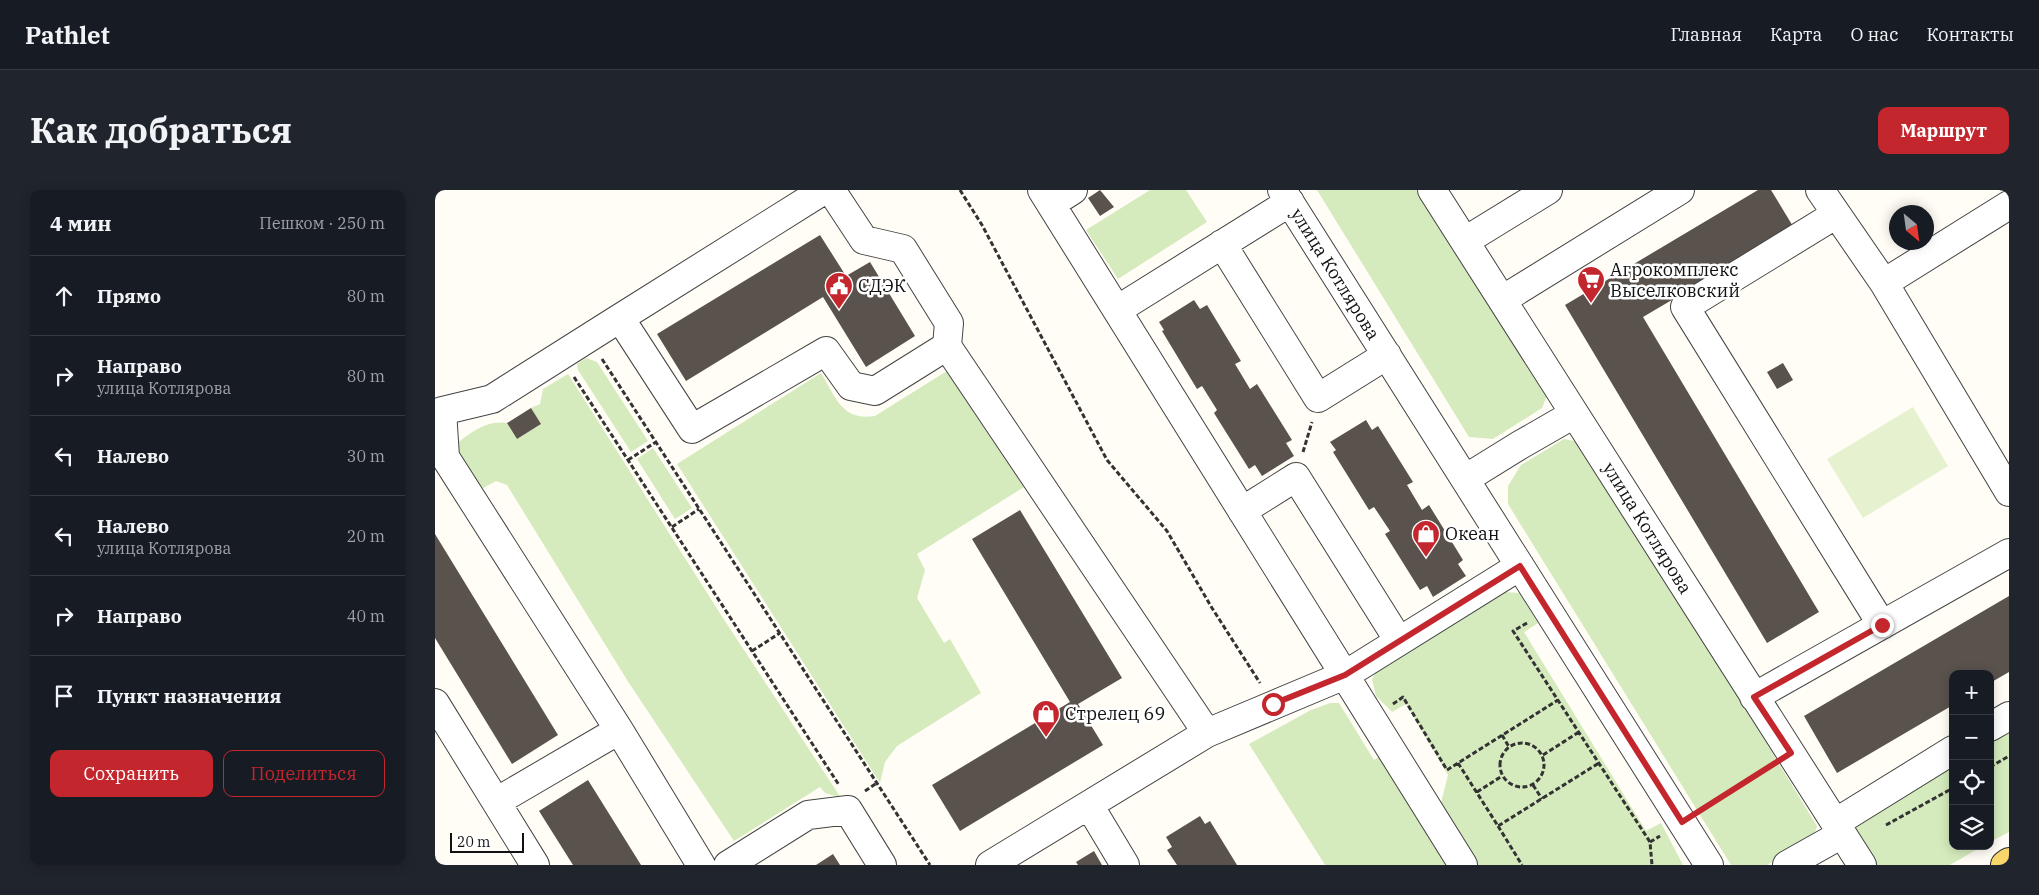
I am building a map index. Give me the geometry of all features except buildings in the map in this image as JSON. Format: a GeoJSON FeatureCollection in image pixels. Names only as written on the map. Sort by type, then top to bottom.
{"type":"FeatureCollection","features":[{"type":"Feature","properties":{"kind":"main road"},"geometry":{"type":"LineString","coordinates":[[2005,865],[2009,862]]}},
{"type":"Feature","properties":{"kind":"street"},"geometry":{"type":"LineString","coordinates":[[701,865],[619,730],[445,457],[437,409],[492,399],[824,190]]}},
{"type":"Feature","properties":{"kind":"street"},"geometry":{"type":"LineString","coordinates":[[831,190],[864,240],[903,249],[949,323],[947,346],[1207,733]]}},
{"type":"Feature","properties":{"kind":"street"},"geometry":{"type":"LineString","coordinates":[[1073,190],[1046,197],[1463,865]]}},
{"type":"Feature","properties":{"kind":"street","name":"улица Котлярова"},"geometry":{"type":"LineString","coordinates":[[1432,190],[1861,865]]}},
{"type":"Feature","properties":{"kind":"street"},"geometry":{"type":"LineString","coordinates":[[1465,241],[1548,190]]}},
{"type":"Feature","properties":{"kind":"street"},"geometry":{"type":"LineString","coordinates":[[1502,300],[1680,190]]}},
{"type":"Feature","properties":{"kind":"street"},"geometry":{"type":"LineString","coordinates":[[1820,190],[1835,215],[1884,283],[2009,492]]}},
{"type":"Feature","properties":{"kind":"street"},"geometry":{"type":"LineString","coordinates":[[1117,310],[1223,244],[1286,196]]}},
{"type":"Feature","properties":{"kind":"street","name":"улица Котлярова"},"geometry":{"type":"LineString","coordinates":[[1286,196],[1709,865]]}},
{"type":"Feature","properties":{"kind":"street"},"geometry":{"type":"LineString","coordinates":[[1884,283],[2007,211]]}},
{"type":"Feature","properties":{"kind":"street"},"geometry":{"type":"LineString","coordinates":[[1835,215],[1685,307],[1882,625]]}},
{"type":"Feature","properties":{"kind":"street"},"geometry":{"type":"LineString","coordinates":[[1223,244],[1318,398],[1387,355]]}},
{"type":"Feature","properties":{"kind":"street"},"geometry":{"type":"LineString","coordinates":[[620,318],[692,429],[826,351],[851,386],[875,391],[947,346]]}},
{"type":"Feature","properties":{"kind":"street"},"geometry":{"type":"LineString","coordinates":[[1465,479],[1574,414]]}},
{"type":"Feature","properties":{"kind":"street"},"geometry":{"type":"LineString","coordinates":[[1242,511],[1296,477],[1399,641]]}},
{"type":"Feature","properties":{"kind":"street"},"geometry":{"type":"LineString","coordinates":[[1754,697],[2009,553]]}},
{"type":"Feature","properties":{"kind":"street"},"geometry":{"type":"LineString","coordinates":[[990,865],[1207,733],[1345,675],[1520,566]]}},
{"type":"Feature","properties":{"kind":"street"},"geometry":{"type":"LineString","coordinates":[[435,703],[535,865]]}},
{"type":"Feature","properties":{"kind":"street"},"geometry":{"type":"LineString","coordinates":[[1994,725],[2009,716]]}},
{"type":"Feature","properties":{"kind":"street"},"geometry":{"type":"LineString","coordinates":[[496,802],[619,730]]}},
{"type":"Feature","properties":{"kind":"street"},"geometry":{"type":"LineString","coordinates":[[1787,865],[1949,753]]}},
{"type":"Feature","properties":{"kind":"street"},"geometry":{"type":"LineString","coordinates":[[1089,805],[1125,865]]}},
{"type":"Feature","properties":{"kind":"street"},"geometry":{"type":"LineString","coordinates":[[728,865],[808,815],[848,810],[882,865]]}},
{"type":"Feature","properties":{"kind":"path"},"geometry":{"type":"LineString","coordinates":[[960,190],[982,224],[1107,460],[1167,531],[1212,608],[1273,704]]}},
{"type":"Feature","properties":{"kind":"path"},"geometry":{"type":"LineString","coordinates":[[600,355],[930,865]]}},
{"type":"Feature","properties":{"kind":"path"},"geometry":{"type":"LineString","coordinates":[[572,373],[844,793]]}},
{"type":"Feature","properties":{"kind":"path"},"geometry":{"type":"LineString","coordinates":[[1296,477],[1318,398]]}},
{"type":"Feature","properties":{"kind":"path"},"geometry":{"type":"LineString","coordinates":[[628,460],[656,442]]}},
{"type":"Feature","properties":{"kind":"path"},"geometry":{"type":"LineString","coordinates":[[671,527],[699,508]]}},
{"type":"Feature","properties":{"kind":"path"},"geometry":{"type":"LineString","coordinates":[[1527,616],[1531,621],[1513,631],[1650,842],[1652,865]]}},
{"type":"Feature","properties":{"kind":"path"},"geometry":{"type":"LineString","coordinates":[[752,651],[780,633]]}},
{"type":"Feature","properties":{"kind":"path"},"geometry":{"type":"LineString","coordinates":[[1388,706],[1403,697],[1447,770],[1558,700]]}},
{"type":"Feature","properties":{"kind":"path"},"geometry":{"type":"LineString","coordinates":[[1543,755],[1579,732]]}},
{"type":"Feature","properties":{"kind":"path"},"geometry":{"type":"LineString","coordinates":[[1502,735],[1509,746]]}},
{"type":"Feature","properties":{"kind":"path"},"geometry":{"type":"LineString","coordinates":[[1520,743],[1534,746],[1543,755],[1545,764],[1542,777],[1533,786],[1524,788],[1510,785],[1502,776],[1499,764],[1504,751],[1509,746],[1520,743]]}},
{"type":"Feature","properties":{"kind":"path"},"geometry":{"type":"LineString","coordinates":[[1650,842],[1791,753]]}},
{"type":"Feature","properties":{"kind":"path"},"geometry":{"type":"LineString","coordinates":[[1994,765],[2009,756]]}},
{"type":"Feature","properties":{"kind":"path"},"geometry":{"type":"LineString","coordinates":[[1458,763],[1522,865]]}},
{"type":"Feature","properties":{"kind":"path"},"geometry":{"type":"LineString","coordinates":[[1498,826],[1599,763]]}},
{"type":"Feature","properties":{"kind":"path"},"geometry":{"type":"LineString","coordinates":[[1477,792],[1502,776]]}},
{"type":"Feature","properties":{"kind":"path"},"geometry":{"type":"LineString","coordinates":[[1533,786],[1542,799]]}},
{"type":"Feature","properties":{"kind":"green space"},"geometry":{"type":"Polygon","coordinates":[[[1150,190],[1186,190],[1207,222],[1118,279],[1086,230],[1150,190]]]}},
{"type":"Feature","properties":{"kind":"green space"},"geometry":{"type":"Polygon","coordinates":[[[1317,190],[1416,190],[1548,393],[1542,408],[1493,439],[1469,437],[1317,190]]]}},
{"type":"Feature","properties":{"kind":"green space"},"geometry":{"type":"Polygon","coordinates":[[[586,358],[597,362],[648,441],[631,452],[578,370],[577,364],[586,358]]]}},
{"type":"Feature","properties":{"kind":"green space"},"geometry":{"type":"Polygon","coordinates":[[[950,369],[1024,487],[917,554],[925,570],[917,598],[944,643],[950,639],[981,693],[897,746],[885,762],[880,783],[677,464],[821,373],[841,405],[854,415],[864,417],[875,416],[950,369]]]}},
{"type":"Feature","properties":{"kind":"green space"},"geometry":{"type":"Polygon","coordinates":[[[568,374],[723,618],[841,798],[825,793],[820,787],[734,841],[627,680],[507,485],[496,481],[478,491],[451,448],[477,430],[491,424],[507,423],[517,439],[540,425],[531,408],[540,404],[543,389],[568,374]]]}},
{"type":"Feature","properties":{"kind":"green space"},"geometry":{"type":"Polygon","coordinates":[[[1913,407],[1948,466],[1863,518],[1827,459],[1913,407]]]}},
{"type":"Feature","properties":{"kind":"green space"},"geometry":{"type":"Polygon","coordinates":[[[1564,439],[1579,442],[1590,455],[1817,826],[1813,838],[1767,865],[1731,865],[1508,504],[1508,486],[1521,465],[1564,439]]]}},
{"type":"Feature","properties":{"kind":"green space"},"geometry":{"type":"Polygon","coordinates":[[[653,448],[692,508],[675,519],[637,459],[653,448]]]}},
{"type":"Feature","properties":{"kind":"green space"},"geometry":{"type":"Polygon","coordinates":[[[1504,592],[1520,593],[1538,623],[1524,632],[1646,831],[1661,823],[1683,865],[1471,865],[1439,811],[1448,775],[1406,704],[1392,712],[1376,696],[1372,679],[1378,667],[1504,592]]]}},
{"type":"Feature","properties":{"kind":"green space"},"geometry":{"type":"Polygon","coordinates":[[[1330,703],[1339,703],[1374,760],[1384,753],[1449,865],[1325,865],[1249,744],[1311,710],[1330,703]]]}},
{"type":"Feature","properties":{"kind":"green space"},"geometry":{"type":"Polygon","coordinates":[[[2009,716],[2009,832],[1994,840],[1994,760],[1994,724],[2009,716]]]}},
{"type":"Feature","properties":{"kind":"green space"},"geometry":{"type":"Polygon","coordinates":[[[1949,750],[1949,850],[1976,850],[1950,865],[1876,865],[1857,834],[1854,818],[1949,750]]]}},
{"type":"Feature","properties":{"kind":"place","name":"Агрокомплекс Выселковский"},"geometry":{"type":"Point","coordinates":[1591,304]}},
{"type":"Feature","properties":{"kind":"place","name":"СДЭК"},"geometry":{"type":"Point","coordinates":[839,310]}},
{"type":"Feature","properties":{"kind":"place","name":"Океан"},"geometry":{"type":"Point","coordinates":[1426,558]}},
{"type":"Feature","properties":{"kind":"place","name":"Стрелец 69"},"geometry":{"type":"Point","coordinates":[1046,738]}},
{"type":"Feature","properties":{"kind":"route"},"geometry":{"type":"LineString","coordinates":[[1273,704],[1345,675],[1520,566],[1682,822],[1791,753],[1754,697],[1882,625]]}}]}
